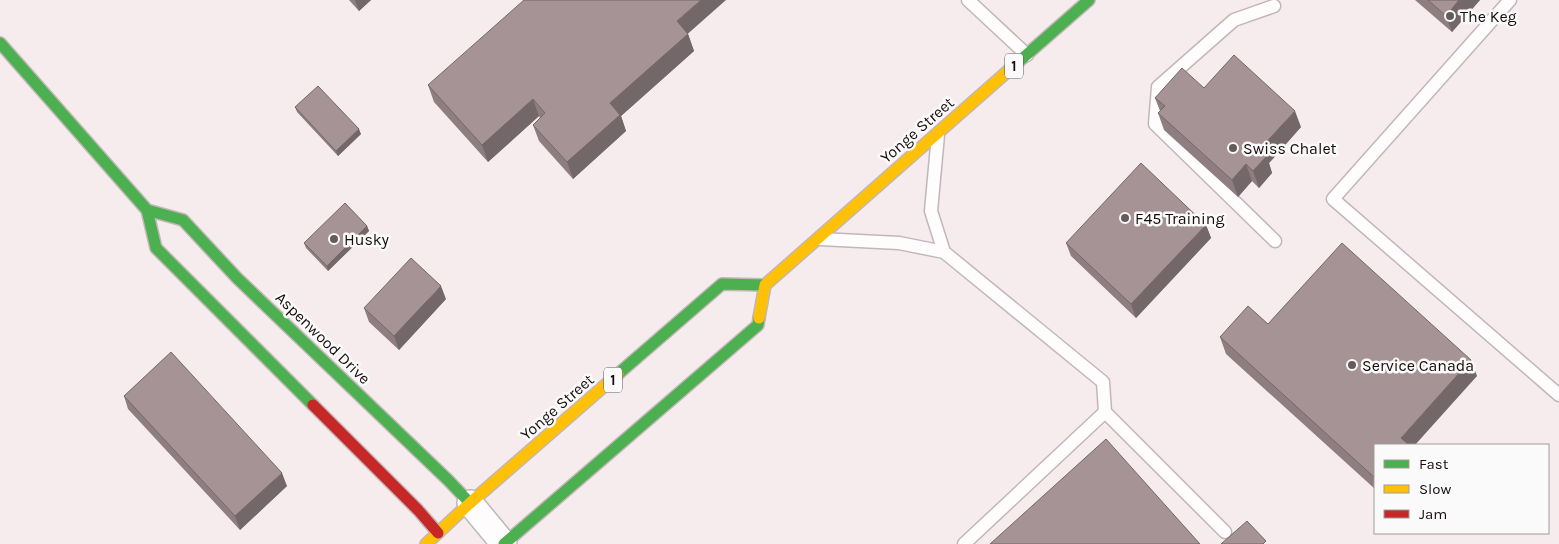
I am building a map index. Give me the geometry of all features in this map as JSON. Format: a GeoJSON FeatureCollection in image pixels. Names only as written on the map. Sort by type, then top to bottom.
{"type":"FeatureCollection","features":[{"type":"Feature","properties":{"kind":"main road","name":"Yonge Street"},"geometry":{"type":"LineString","coordinates":[[438,540],[470,503],[722,284],[765,285],[1090,0]]}},
{"type":"Feature","properties":{"kind":"main road"},"geometry":{"type":"LineString","coordinates":[[0,43],[147,210],[156,248],[418,510],[438,540]]}},
{"type":"Feature","properties":{"kind":"main road","name":"Aspenwood Drive"},"geometry":{"type":"LineString","coordinates":[[147,210],[183,220],[237,278],[470,503]]}},
{"type":"Feature","properties":{"kind":"main road"},"geometry":{"type":"LineString","coordinates":[[504,544],[758,325],[765,285]]}},
{"type":"Feature","properties":{"kind":"street"},"geometry":{"type":"LineString","coordinates":[[470,503],[504,544]]}},
{"type":"Feature","properties":{"kind":"lane"},"geometry":{"type":"LineString","coordinates":[[968,0],[1027,55]]}},
{"type":"Feature","properties":{"kind":"lane"},"geometry":{"type":"LineString","coordinates":[[1510,0],[1332,199],[1559,394]]}},
{"type":"Feature","properties":{"kind":"lane"},"geometry":{"type":"LineString","coordinates":[[1274,6],[1234,20],[1158,86],[1155,124],[1275,240]]}},
{"type":"Feature","properties":{"kind":"lane"},"geometry":{"type":"LineString","coordinates":[[939,133],[931,211],[944,252]]}},
{"type":"Feature","properties":{"kind":"lane"},"geometry":{"type":"LineString","coordinates":[[818,239],[898,243],[944,252],[1103,382],[1104,412],[1226,532]]}},
{"type":"Feature","properties":{"kind":"lane"},"geometry":{"type":"LineString","coordinates":[[964,544],[1104,412]]}},
{"type":"Feature","properties":{"kind":"building"},"geometry":{"type":"Polygon","coordinates":[[[524,0],[701,0],[677,21],[688,34],[610,103],[620,115],[567,162],[533,125],[545,113],[533,99],[482,145],[428,85],[524,0]]]}},
{"type":"Feature","properties":{"kind":"building"},"geometry":{"type":"Polygon","coordinates":[[[1428,0],[1459,0],[1446,16],[1428,0]]]}},
{"type":"Feature","properties":{"kind":"building","name":"Swiss Chalet"},"geometry":{"type":"Polygon","coordinates":[[[1234,55],[1295,111],[1259,150],[1266,157],[1253,171],[1246,164],[1232,180],[1158,113],[1165,106],[1155,98],[1182,68],[1204,88],[1234,55]]]}},
{"type":"Feature","properties":{"kind":"building"},"geometry":{"type":"Polygon","coordinates":[[[318,86],[359,129],[336,151],[295,107],[318,86]]]}},
{"type":"Feature","properties":{"kind":"building"},"geometry":{"type":"Polygon","coordinates":[[[1141,163],[1206,225],[1131,304],[1066,243],[1141,163]]]}},
{"type":"Feature","properties":{"kind":"building"},"geometry":{"type":"Polygon","coordinates":[[[345,203],[367,226],[327,266],[304,243],[345,203]]]}},
{"type":"Feature","properties":{"kind":"building","name":"Service Canada"},"geometry":{"type":"Polygon","coordinates":[[[1342,243],[1471,360],[1401,438],[1408,444],[1374,444],[1374,477],[1220,337],[1248,306],[1268,324],[1342,243]]]}},
{"type":"Feature","properties":{"kind":"building"},"geometry":{"type":"Polygon","coordinates":[[[411,258],[441,286],[394,336],[364,308],[411,258]]]}},
{"type":"Feature","properties":{"kind":"building"},"geometry":{"type":"Polygon","coordinates":[[[171,352],[282,473],[235,516],[124,396],[171,352]]]}},
{"type":"Feature","properties":{"kind":"building"},"geometry":{"type":"Polygon","coordinates":[[[1106,439],[1200,544],[990,544],[1106,439]]]}},
{"type":"Feature","properties":{"kind":"building"},"geometry":{"type":"Polygon","coordinates":[[[1247,521],[1266,541],[1263,544],[1221,544],[1247,521]]]}},
{"type":"Feature","properties":{"kind":"traffic: fast"},"geometry":{"type":"LineString","coordinates":[[1008,71],[1089,0]]}},
{"type":"Feature","properties":{"kind":"traffic: fast"},"geometry":{"type":"LineString","coordinates":[[0,43],[147,210],[156,248],[313,405]]}},
{"type":"Feature","properties":{"kind":"traffic: fast"},"geometry":{"type":"LineString","coordinates":[[147,210],[183,220],[237,278],[470,503]]}},
{"type":"Feature","properties":{"kind":"traffic: fast"},"geometry":{"type":"LineString","coordinates":[[618,374],[722,284],[765,285]]}},
{"type":"Feature","properties":{"kind":"traffic: fast"},"geometry":{"type":"LineString","coordinates":[[504,544],[758,325],[759,318]]}},
{"type":"Feature","properties":{"kind":"traffic: slow"},"geometry":{"type":"LineString","coordinates":[[759,318],[765,285],[1008,71]]}},
{"type":"Feature","properties":{"kind":"traffic: slow"},"geometry":{"type":"LineString","coordinates":[[426,544],[470,503],[618,374]]}},
{"type":"Feature","properties":{"kind":"traffic: jam"},"geometry":{"type":"LineString","coordinates":[[313,405],[418,510],[438,533]]}},
{"type":"Feature","properties":{"kind":"place","name":"The Keg"},"geometry":{"type":"Point","coordinates":[1450,16]}},
{"type":"Feature","properties":{"kind":"place","name":"Swiss Chalet"},"geometry":{"type":"Point","coordinates":[1233,148]}},
{"type":"Feature","properties":{"kind":"place","name":"F45 Training"},"geometry":{"type":"Point","coordinates":[1125,218]}},
{"type":"Feature","properties":{"kind":"place","name":"Husky"},"geometry":{"type":"Point","coordinates":[334,239]}},
{"type":"Feature","properties":{"kind":"place","name":"Service Canada"},"geometry":{"type":"Point","coordinates":[1352,365]}}]}
